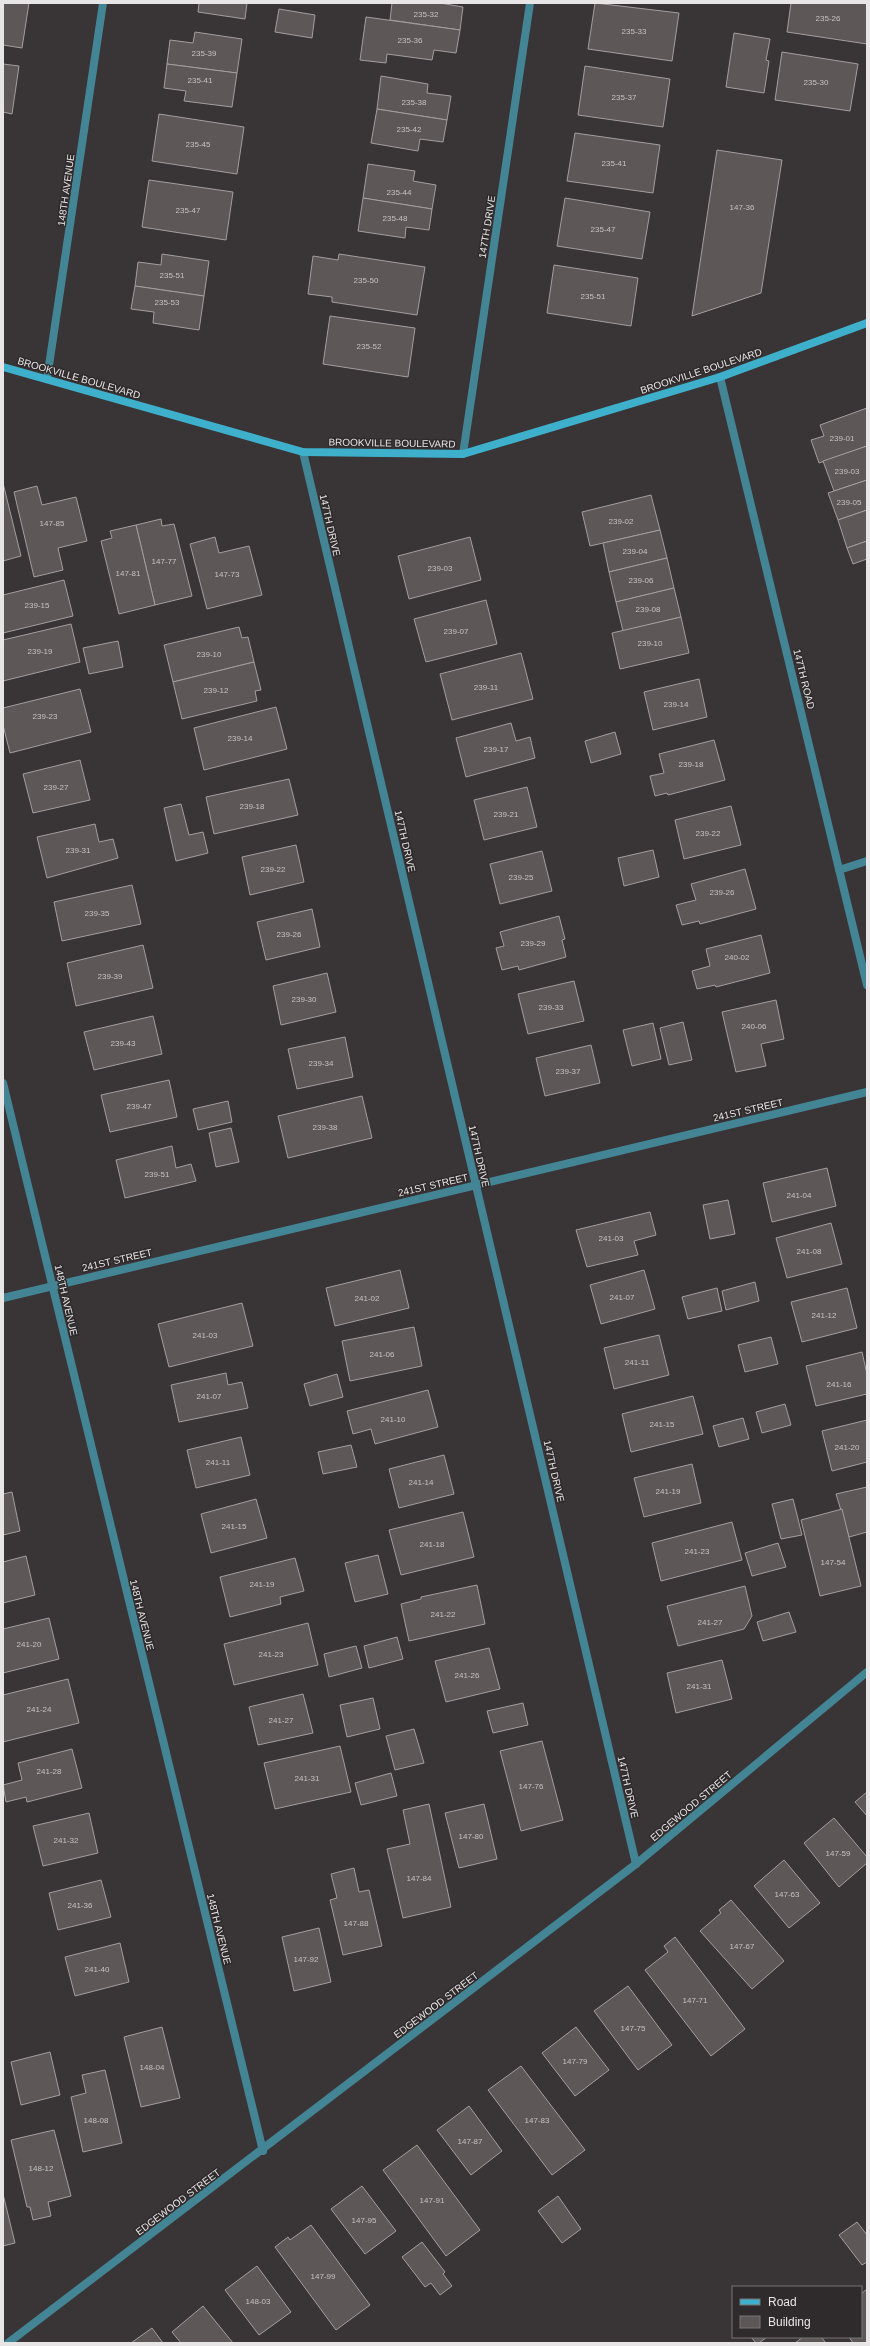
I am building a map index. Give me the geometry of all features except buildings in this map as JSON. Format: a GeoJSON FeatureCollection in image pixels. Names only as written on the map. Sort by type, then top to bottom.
{"type":"FeatureCollection","features":[{"type":"Feature","properties":{"kind":"street","name":"148TH AVENUE"},"geometry":{"type":"LineString","coordinates":[[47,379],[103,3]]}},
{"type":"Feature","properties":{"kind":"street","name":"147TH DRIVE"},"geometry":{"type":"LineString","coordinates":[[463,454],[530,3]]}},
{"type":"Feature","properties":{"kind":"street","name":"BROOKVILLE BOULEVARD"},"geometry":{"type":"LineString","coordinates":[[3,367],[303,452],[463,454],[720,377],[867,323]]}},
{"type":"Feature","properties":{"kind":"street","name":"147TH ROAD"},"geometry":{"type":"LineString","coordinates":[[720,377],[867,985]]}},
{"type":"Feature","properties":{"kind":"street","name":"147TH DRIVE"},"geometry":{"type":"LineString","coordinates":[[303,452],[636,1864]]}},
{"type":"Feature","properties":{"kind":"street"},"geometry":{"type":"LineString","coordinates":[[840,870],[867,861]]}},
{"type":"Feature","properties":{"kind":"street","name":"148TH AVENUE"},"geometry":{"type":"LineString","coordinates":[[3,1084],[263,2150]]}},
{"type":"Feature","properties":{"kind":"street","name":"241ST STREET"},"geometry":{"type":"LineString","coordinates":[[3,1298],[867,1092]]}},
{"type":"Feature","properties":{"kind":"street","name":"EDGEWOOD STREET"},"geometry":{"type":"LineString","coordinates":[[8,2343],[636,1864],[867,1672]]}}]}
